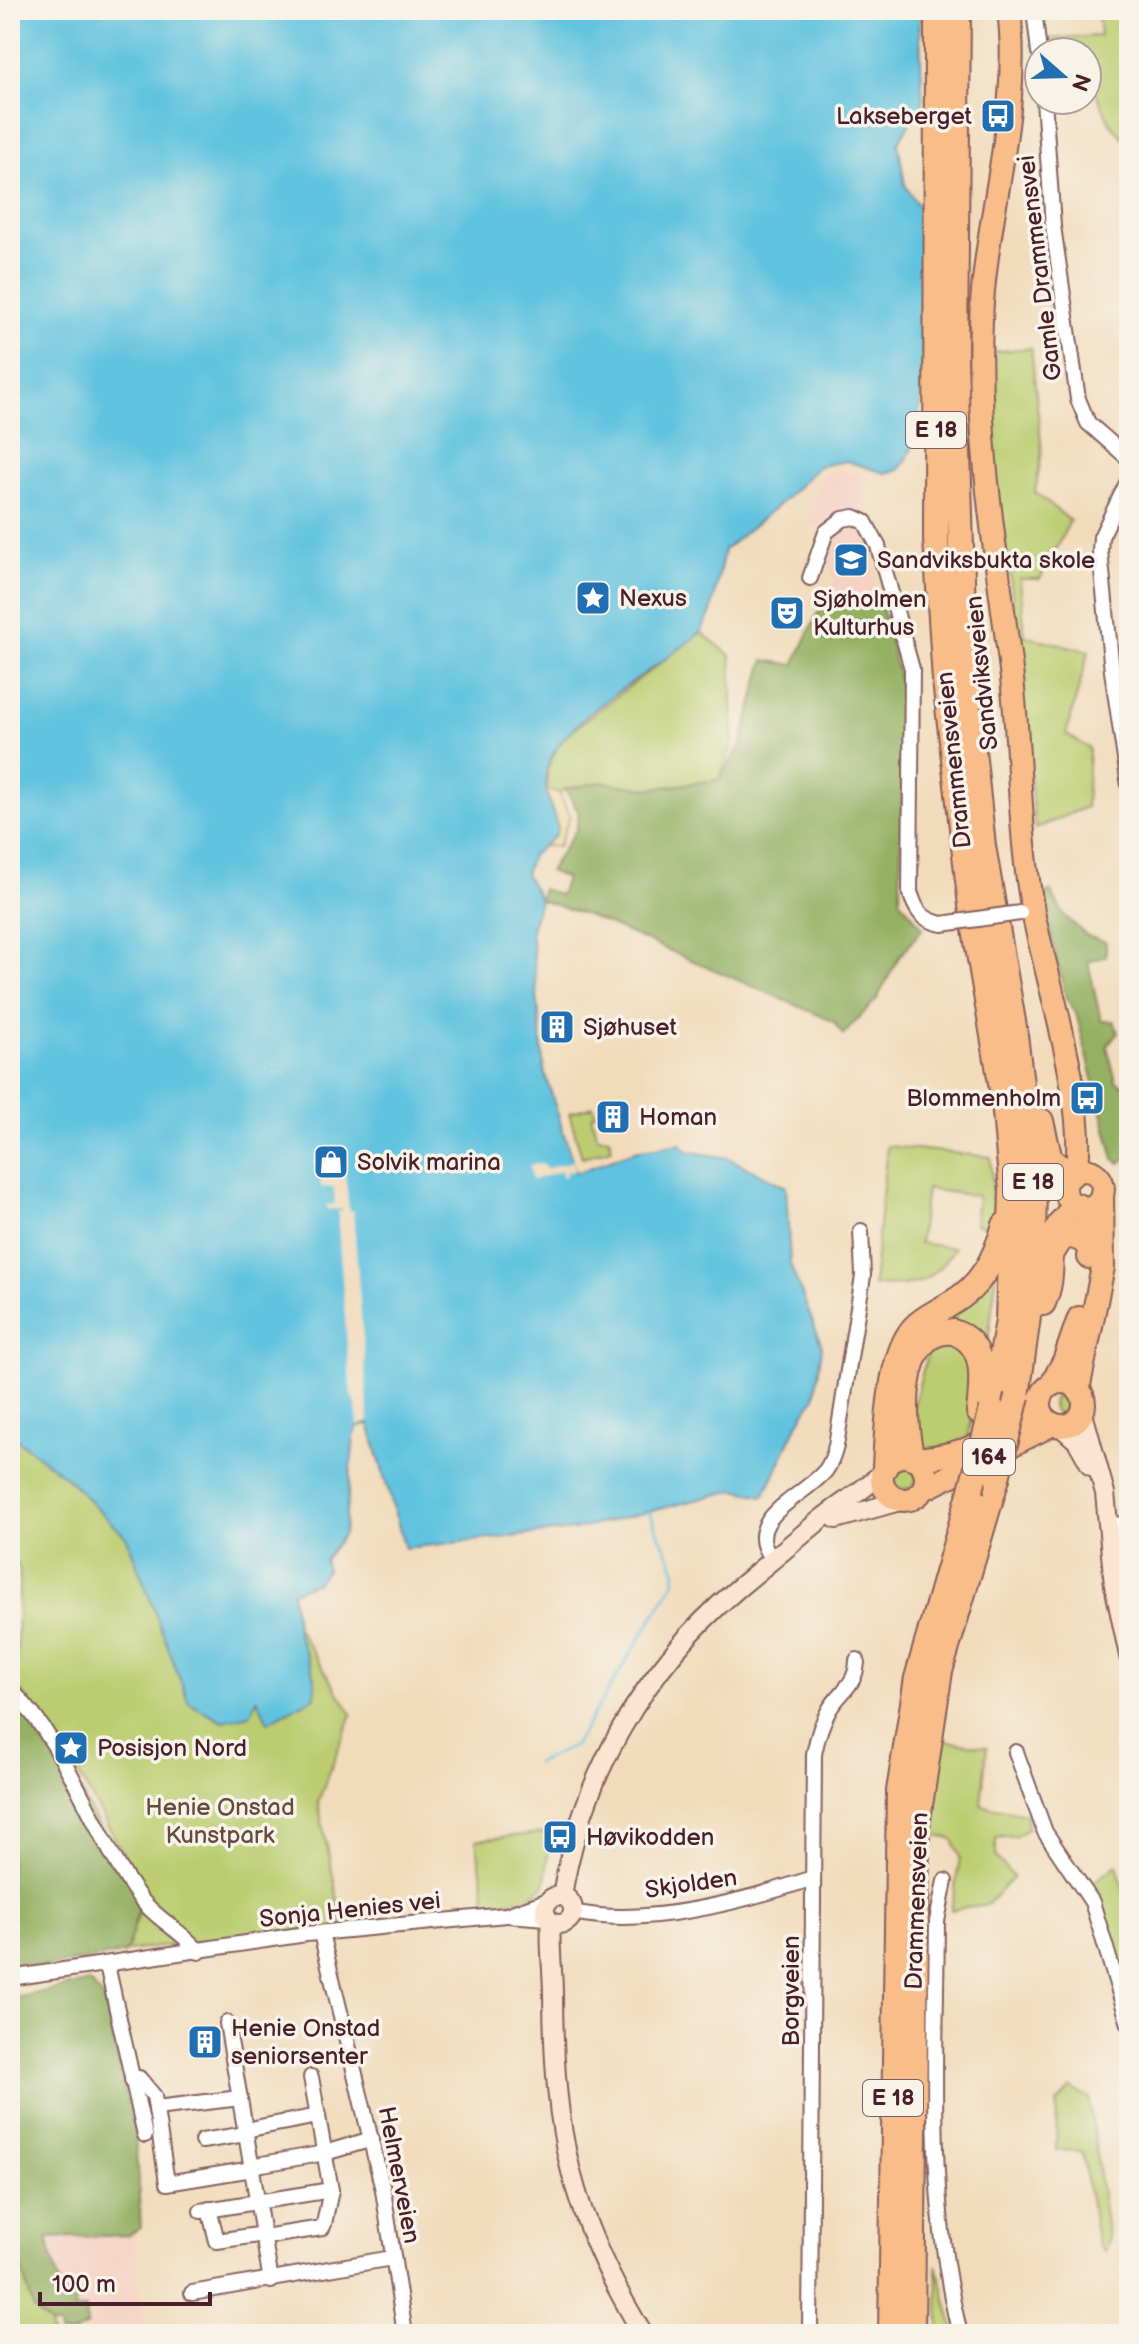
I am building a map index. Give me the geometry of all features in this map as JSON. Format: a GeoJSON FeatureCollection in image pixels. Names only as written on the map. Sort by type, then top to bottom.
{"type":"FeatureCollection","features":[{"type":"Feature","properties":{"kind":"highway","name":"Drammensveien"},"geometry":{"type":"LineString","coordinates":[[891,2334],[894,1938],[899,1791],[917,1678],[964,1502],[1009,1307],[1012,1191],[1004,1101],[963,849],[945,681],[936,540],[937,10]]}},
{"type":"Feature","properties":{"kind":"highway","name":"Drammensveien"},"geometry":{"type":"LineString","coordinates":[[912,2334],[917,1826],[940,1671],[997,1478],[1036,1393],[1027,1338],[1034,1190],[1014,1027],[983,846],[965,673],[955,357],[958,10]]}},
{"type":"Feature","properties":{"kind":"highway","name":"E 18"},"geometry":{"type":"LineString","coordinates":[[1014,1027],[1030,1055],[1046,1150],[1057,1166],[1087,1179]]}},
{"type":"Feature","properties":{"kind":"highway","name":"E 18"},"geometry":{"type":"LineString","coordinates":[[884,1470],[894,1386],[904,1343],[922,1321],[960,1299],[987,1271],[1002,1234],[1012,1191]]}},
{"type":"Feature","properties":{"kind":"highway","name":"E 18"},"geometry":{"type":"LineString","coordinates":[[1027,1338],[1047,1294],[1055,1229],[1080,1207]]}},
{"type":"Feature","properties":{"kind":"highway","name":"E 18"},"geometry":{"type":"LineString","coordinates":[[1052,1253],[1060,1240],[1070,1235],[1083,1240],[1090,1249]]}},
{"type":"Feature","properties":{"kind":"highway","name":"E 18"},"geometry":{"type":"LineString","coordinates":[[914,1458],[905,1423],[911,1369],[923,1342],[936,1333],[959,1333],[976,1349],[985,1416]]}},
{"type":"Feature","properties":{"kind":"main road","name":"Sandviksveien"},"geometry":{"type":"LineString","coordinates":[[1009,10],[1012,96],[985,257],[981,413],[1026,912],[1050,993],[1072,1089],[1079,1150],[1103,1267],[1080,1400]]}},
{"type":"Feature","properties":{"kind":"main road","name":"164"},"geometry":{"type":"LineString","coordinates":[[884,1470],[897,1457],[964,1452],[988,1441],[1036,1393],[1077,1325],[1090,1249],[1089,1228],[1080,1207],[1066,1194],[1065,1186],[1087,1179]]}},
{"type":"Feature","properties":{"kind":"main road"},"geometry":{"type":"LineString","coordinates":[[1080,1207],[1096,1203],[1087,1179]]}},
{"type":"Feature","properties":{"kind":"main road"},"geometry":{"type":"LineString","coordinates":[[1102,1482],[1077,1441],[1042,1413],[1036,1393],[1066,1383],[1080,1400],[1102,1482],[1129,1656]]}},
{"type":"Feature","properties":{"kind":"main road","name":"164"},"geometry":{"type":"LineString","coordinates":[[903,1500],[915,1498],[924,1489],[1056,1425],[1074,1422],[1080,1400]]}},
{"type":"Feature","properties":{"kind":"main road"},"geometry":{"type":"LineString","coordinates":[[914,1458],[926,1474],[924,1489]]}},
{"type":"Feature","properties":{"kind":"main road"},"geometry":{"type":"LineString","coordinates":[[884,1470],[887,1493],[903,1500]]}},
{"type":"Feature","properties":{"kind":"main road"},"geometry":{"type":"LineString","coordinates":[[643,2334],[601,2258],[566,2159],[555,2094],[553,1993],[558,1912],[584,1808],[617,1738],[663,1667],[705,1618],[884,1470]]}},
{"type":"Feature","properties":{"kind":"main road"},"geometry":{"type":"LineString","coordinates":[[805,1535],[850,1513],[903,1500]]}},
{"type":"Feature","properties":{"kind":"street"},"geometry":{"type":"LineString","coordinates":[[1034,10],[1037,36]]}},
{"type":"Feature","properties":{"kind":"street","name":"Gamle Drammensvei"},"geometry":{"type":"LineString","coordinates":[[1045,116],[1053,226],[1078,399],[1088,423],[1129,459]]}},
{"type":"Feature","properties":{"kind":"street"},"geometry":{"type":"LineString","coordinates":[[1129,479],[1101,537],[1100,551],[1112,671],[1129,786]]}},
{"type":"Feature","properties":{"kind":"street"},"geometry":{"type":"LineString","coordinates":[[810,578],[826,532],[843,519],[854,517],[865,522],[878,546],[912,669],[910,892],[915,907],[925,920],[942,924],[1026,912]]}},
{"type":"Feature","properties":{"kind":"street"},"geometry":{"type":"LineString","coordinates":[[773,1560],[763,1547],[762,1529],[770,1517],[826,1469],[836,1446],[863,1276],[861,1231]]}},
{"type":"Feature","properties":{"kind":"street"},"geometry":{"type":"LineString","coordinates":[[1109,1526],[1129,1523]]}},
{"type":"Feature","properties":{"kind":"street","name":"Borgveien"},"geometry":{"type":"LineString","coordinates":[[810,2334],[814,1754],[819,1731],[829,1709],[855,1680],[857,1660]]}},
{"type":"Feature","properties":{"kind":"street"},"geometry":{"type":"LineString","coordinates":[[10,1689],[61,1752],[141,1899],[182,1931],[199,1952]]}},
{"type":"Feature","properties":{"kind":"street"},"geometry":{"type":"LineString","coordinates":[[1016,1752],[1045,1832],[1092,1902],[1129,2024]]}},
{"type":"Feature","properties":{"kind":"street","name":"Skjolden"},"geometry":{"type":"LineString","coordinates":[[558,1912],[679,1912],[761,1896],[813,1878]]}},
{"type":"Feature","properties":{"kind":"street"},"geometry":{"type":"LineString","coordinates":[[945,1881],[937,1921],[937,2208],[948,2287],[960,2334]]}},
{"type":"Feature","properties":{"kind":"street","name":"Sonja Henies vei"},"geometry":{"type":"LineString","coordinates":[[10,1978],[321,1933],[558,1912]]}},
{"type":"Feature","properties":{"kind":"street","name":"Helmerveien"},"geometry":{"type":"LineString","coordinates":[[321,1933],[372,2139],[405,2334]]}},
{"type":"Feature","properties":{"kind":"street"},"geometry":{"type":"LineString","coordinates":[[107,1965],[145,2135]]}},
{"type":"Feature","properties":{"kind":"street"},"geometry":{"type":"LineString","coordinates":[[227,2023],[271,2281]]}},
{"type":"Feature","properties":{"kind":"street"},"geometry":{"type":"LineString","coordinates":[[311,2077],[331,2190],[322,2228],[217,2241],[205,2210],[331,2190]]}},
{"type":"Feature","properties":{"kind":"street"},"geometry":{"type":"LineString","coordinates":[[132,2080],[139,2078],[151,2090],[167,2183],[325,2153],[372,2139]]}},
{"type":"Feature","properties":{"kind":"street"},"geometry":{"type":"LineString","coordinates":[[156,2108],[240,2098]]}},
{"type":"Feature","properties":{"kind":"street"},"geometry":{"type":"LineString","coordinates":[[202,2141],[318,2116]]}},
{"type":"Feature","properties":{"kind":"street"},"geometry":{"type":"LineString","coordinates":[[192,2293],[392,2258]]}},
{"type":"Feature","properties":{"kind":"shaded area","name":"Sandviksbukta skole"},"geometry":{"type":"Polygon","coordinates":[[[837,469],[862,476],[870,519],[876,591],[835,599],[824,528],[806,525],[820,480],[827,471],[837,469]]]}},
{"type":"Feature","properties":{"kind":"shaded area"},"geometry":{"type":"Polygon","coordinates":[[[32,2229],[133,2235],[145,2327],[71,2331],[32,2229]]]}},
{"type":"Feature","properties":{"kind":"green space"},"geometry":{"type":"Polygon","coordinates":[[[1098,10],[1129,10],[1129,145],[1110,123],[1103,108],[1103,36],[1100,36],[1098,10]]]}},
{"type":"Feature","properties":{"kind":"green space"},"geometry":{"type":"Polygon","coordinates":[[[1031,348],[1042,452],[1035,492],[1070,521],[1040,579],[1020,579],[1025,636],[1089,651],[1066,734],[1089,748],[1086,807],[1035,829],[1010,575],[993,464],[991,352],[1031,348]]]}},
{"type":"Feature","properties":{"kind":"green space"},"geometry":{"type":"Polygon","coordinates":[[[881,602],[904,701],[900,900],[923,928],[899,957],[877,999],[843,1035],[833,1021],[589,916],[540,900],[542,889],[560,895],[566,878],[549,871],[576,830],[579,813],[565,789],[601,782],[647,789],[719,780],[742,743],[764,660],[794,665],[819,611],[881,602]]]}},
{"type":"Feature","properties":{"kind":"green space"},"geometry":{"type":"Polygon","coordinates":[[[701,632],[731,656],[733,743],[719,780],[646,789],[601,783],[558,792],[546,790],[547,770],[561,739],[701,632]]]}},
{"type":"Feature","properties":{"kind":"green space"},"geometry":{"type":"Polygon","coordinates":[[[1051,892],[1064,915],[1087,936],[1106,942],[1106,956],[1088,962],[1101,1021],[1114,1021],[1118,1033],[1107,1046],[1116,1081],[1129,1089],[1129,1156],[1120,1163],[1114,1159],[1076,1013],[1066,998],[1044,905],[1044,894],[1051,892]]]}},
{"type":"Feature","properties":{"kind":"green space"},"geometry":{"type":"Polygon","coordinates":[[[593,1106],[595,1114],[591,1116],[597,1137],[609,1138],[612,1149],[582,1157],[569,1113],[593,1106]]]}},
{"type":"Feature","properties":{"kind":"green space"},"geometry":{"type":"Polygon","coordinates":[[[887,1146],[991,1157],[994,1227],[975,1224],[978,1196],[926,1189],[919,1243],[955,1248],[937,1270],[921,1281],[873,1286],[887,1146]]]}},
{"type":"Feature","properties":{"kind":"green space"},"geometry":{"type":"Polygon","coordinates":[[[997,1271],[987,1348],[933,1327],[997,1271]]]}},
{"type":"Feature","properties":{"kind":"green space"},"geometry":{"type":"Polygon","coordinates":[[[930,1344],[967,1344],[973,1414],[966,1445],[922,1449],[910,1419],[930,1344]]]}},
{"type":"Feature","properties":{"kind":"green space"},"geometry":{"type":"Polygon","coordinates":[[[1062,1394],[1069,1397],[1072,1404],[1069,1411],[1062,1414],[1055,1411],[1052,1404],[1055,1397],[1062,1394]]]}},
{"type":"Feature","properties":{"kind":"green space","name":"Henie Onstad Kunstpark"},"geometry":{"type":"Polygon","coordinates":[[[10,1434],[68,1479],[127,1538],[189,1703],[223,1721],[250,1715],[256,1698],[265,1713],[297,1633],[294,1623],[352,1714],[318,1802],[343,1925],[126,1951],[146,1893],[60,1742],[15,1684],[20,1569],[10,1555],[10,1434]]]}},
{"type":"Feature","properties":{"kind":"green space"},"geometry":{"type":"Polygon","coordinates":[[[904,1465],[913,1468],[916,1477],[913,1486],[904,1489],[895,1486],[892,1477],[895,1468],[904,1465]]]}},
{"type":"Feature","properties":{"kind":"green space"},"geometry":{"type":"Polygon","coordinates":[[[10,1697],[53,1740],[140,1903],[126,1953],[10,1973],[10,1697]]]}},
{"type":"Feature","properties":{"kind":"green space"},"geometry":{"type":"Polygon","coordinates":[[[941,1740],[987,1747],[981,1805],[1026,1814],[1028,1829],[1016,1836],[996,1838],[996,1857],[1013,1877],[988,1904],[951,1910],[960,1858],[953,1839],[929,1833],[941,1740]]]}},
{"type":"Feature","properties":{"kind":"green space"},"geometry":{"type":"Polygon","coordinates":[[[550,1832],[545,1886],[527,1898],[487,1905],[476,1840],[550,1832]]]}},
{"type":"Feature","properties":{"kind":"green space"},"geometry":{"type":"Polygon","coordinates":[[[1117,1865],[1129,1910],[1129,2015],[1089,1886],[1117,1865]]]}},
{"type":"Feature","properties":{"kind":"green space"},"geometry":{"type":"Polygon","coordinates":[[[88,1982],[104,1998],[135,2134],[141,2228],[128,2235],[47,2238],[61,2291],[75,2301],[74,2309],[85,2309],[87,2326],[72,2334],[60,2334],[59,2326],[51,2326],[34,2310],[10,2231],[10,1999],[88,1982]]]}},
{"type":"Feature","properties":{"kind":"green space"},"geometry":{"type":"Polygon","coordinates":[[[1071,2088],[1089,2098],[1108,2240],[1104,2251],[1098,2245],[1082,2151],[1056,2150],[1057,2104],[1071,2088]]]}},
{"type":"Feature","properties":{"kind":"green space"},"geometry":{"type":"Polygon","coordinates":[[[10,2190],[52,2334],[10,2334],[10,2190]]]}},
{"type":"Feature","properties":{"kind":"green space"},"geometry":{"type":"Polygon","coordinates":[[[937,2265],[955,2334],[939,2334],[937,2265]]]}},
{"type":"Feature","properties":{"kind":"sand"},"geometry":{"type":"Polygon","coordinates":[[[546,790],[558,792],[570,816],[558,847],[543,846],[555,836],[546,790]]]}},
{"type":"Feature","properties":{"kind":"water"},"geometry":{"type":"Polygon","coordinates":[[[10,10],[919,10],[923,110],[913,118],[898,143],[905,185],[923,214],[922,385],[916,439],[906,461],[898,470],[885,473],[846,461],[819,466],[724,550],[711,612],[701,632],[590,713],[555,750],[547,769],[546,785],[558,828],[555,836],[531,856],[525,874],[540,900],[531,930],[544,1070],[576,1173],[634,1151],[681,1144],[687,1151],[728,1158],[786,1187],[790,1264],[822,1346],[815,1397],[797,1425],[764,1496],[736,1490],[574,1530],[405,1548],[369,1424],[358,1426],[354,1437],[344,1534],[324,1560],[327,1570],[317,1582],[292,1592],[297,1633],[315,1677],[315,1697],[268,1722],[257,1699],[250,1715],[223,1721],[189,1703],[127,1538],[68,1479],[10,1434],[16,1392],[10,1387],[10,10]]]}},
{"type":"Feature","properties":{"kind":"pier"},"geometry":{"type":"Polygon","coordinates":[[[316,1158],[347,1158],[347,1165],[336,1166],[336,1173],[345,1173],[349,1211],[353,1211],[369,1422],[358,1426],[356,1404],[351,1395],[338,1223],[338,1212],[344,1209],[327,1209],[327,1205],[335,1204],[334,1187],[321,1187],[320,1174],[333,1173],[333,1166],[315,1165],[316,1158]]]}},
{"type":"Feature","properties":{"kind":"pier"},"geometry":{"type":"Polygon","coordinates":[[[573,1161],[575,1170],[565,1172],[566,1176],[563,1177],[561,1171],[532,1180],[530,1166],[542,1163],[546,1169],[573,1161]]]}},
{"type":"Feature","properties":{"kind":"waterway"},"geometry":{"type":"LineString","coordinates":[[536,1763],[574,1746],[674,1583],[676,1571],[649,1512]]}},
{"type":"Feature","properties":{"kind":"place","name":"Lakseberget"},"geometry":{"type":"Point","coordinates":[998,116]}},
{"type":"Feature","properties":{"kind":"place","name":"Sandviksbukta skole"},"geometry":{"type":"Point","coordinates":[851,560]}},
{"type":"Feature","properties":{"kind":"place","name":"Nexus"},"geometry":{"type":"Point","coordinates":[593,598]}},
{"type":"Feature","properties":{"kind":"place","name":"Sjøholmen Kulturhus"},"geometry":{"type":"Point","coordinates":[787,613]}},
{"type":"Feature","properties":{"kind":"place","name":"Sjøhuset"},"geometry":{"type":"Point","coordinates":[557,1027]}},
{"type":"Feature","properties":{"kind":"place","name":"Blommenholm"},"geometry":{"type":"Point","coordinates":[1087,1098]}},
{"type":"Feature","properties":{"kind":"place","name":"Homan"},"geometry":{"type":"Point","coordinates":[613,1117]}},
{"type":"Feature","properties":{"kind":"place","name":"Solvik marina"},"geometry":{"type":"Point","coordinates":[331,1162]}},
{"type":"Feature","properties":{"kind":"place","name":"Posisjon Nord"},"geometry":{"type":"Point","coordinates":[71,1748]}},
{"type":"Feature","properties":{"kind":"place","name":"Høvikodden"},"geometry":{"type":"Point","coordinates":[560,1837]}},
{"type":"Feature","properties":{"kind":"place","name":"Henie Onstad seniorsenter"},"geometry":{"type":"Point","coordinates":[205,2042]}}]}
